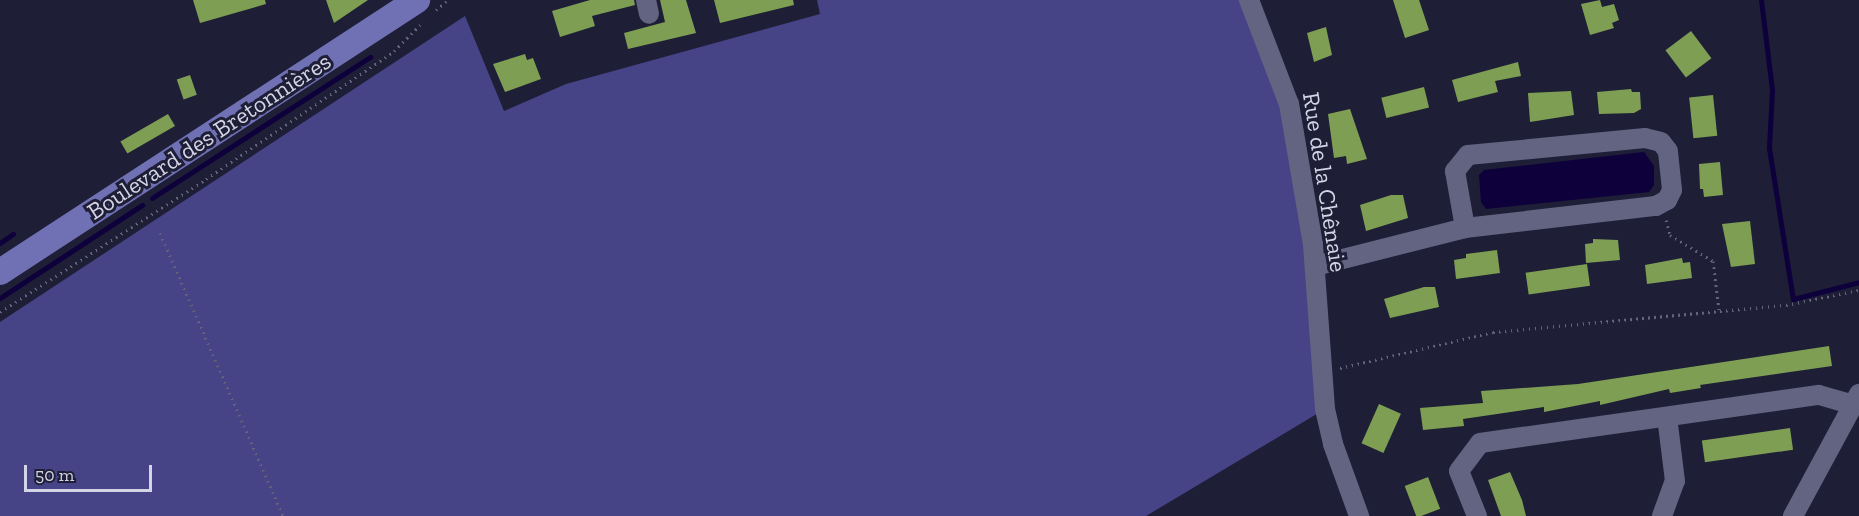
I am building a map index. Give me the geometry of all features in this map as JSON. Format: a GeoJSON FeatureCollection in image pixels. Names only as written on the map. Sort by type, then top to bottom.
{"type":"FeatureCollection","features":[{"type":"Feature","properties":{"kind":"main road","name":"Boulevard des Bretonnières"},"geometry":{"type":"LineString","coordinates":[[0,272],[426,10]]}},
{"type":"Feature","properties":{"kind":"street","name":"Rue de la Chênaie"},"geometry":{"type":"LineString","coordinates":[[1249,0],[1289,104],[1315,266],[1322,376],[1333,444],[1359,516]]}},
{"type":"Feature","properties":{"kind":"street"},"geometry":{"type":"LineString","coordinates":[[1315,266],[1465,228],[1663,203],[1671,195],[1671,170],[1665,146],[1654,139],[1478,153],[1461,159],[1455,171],[1465,228]]}},
{"type":"Feature","properties":{"kind":"street"},"geometry":{"type":"LineString","coordinates":[[1477,516],[1459,471],[1480,443],[1819,395],[1856,400],[1793,516]]}},
{"type":"Feature","properties":{"kind":"street"},"geometry":{"type":"LineString","coordinates":[[1662,516],[1675,480],[1667,417]]}},
{"type":"Feature","properties":{"kind":"path"},"geometry":{"type":"LineString","coordinates":[[0,312],[385,57],[426,10],[448,0]]}},
{"type":"Feature","properties":{"kind":"path"},"geometry":{"type":"LineString","coordinates":[[1663,203],[1671,235],[1713,261],[1719,310]]}},
{"type":"Feature","properties":{"kind":"path"},"geometry":{"type":"LineString","coordinates":[[160,233],[283,516]]}},
{"type":"Feature","properties":{"kind":"path"},"geometry":{"type":"LineString","coordinates":[[1322,376],[1493,332],[1796,304],[1859,290]]}},
{"type":"Feature","properties":{"kind":"shaded area"},"geometry":{"type":"Polygon","coordinates":[[[817,0],[1249,0],[1284,86],[1325,409],[1146,516],[0,516],[0,322],[465,16],[504,111],[566,84],[820,14],[817,0]]]}},
{"type":"Feature","properties":{"kind":"shaded area"},"geometry":{"type":"Polygon","coordinates":[[[1644,152],[1654,166],[1654,185],[1649,192],[1486,209],[1481,202],[1479,175],[1484,170],[1644,152]]]}},
{"type":"Feature","properties":{"kind":"building"},"geometry":{"type":"Polygon","coordinates":[[[193,0],[265,0],[266,4],[200,23],[193,0]]]}},
{"type":"Feature","properties":{"kind":"building"},"geometry":{"type":"Polygon","coordinates":[[[326,0],[368,0],[334,23],[326,0]]]}},
{"type":"Feature","properties":{"kind":"building"},"geometry":{"type":"Polygon","coordinates":[[[590,0],[634,0],[635,5],[592,16],[595,26],[560,37],[552,11],[590,0]]]}},
{"type":"Feature","properties":{"kind":"building"},"geometry":{"type":"Polygon","coordinates":[[[660,0],[686,0],[696,33],[628,49],[624,33],[665,22],[660,0]]]}},
{"type":"Feature","properties":{"kind":"building"},"geometry":{"type":"Polygon","coordinates":[[[714,0],[793,0],[794,5],[720,23],[714,0]]]}},
{"type":"Feature","properties":{"kind":"building"},"geometry":{"type":"Polygon","coordinates":[[[1393,0],[1419,0],[1429,30],[1405,38],[1393,0]]]}},
{"type":"Feature","properties":{"kind":"building"},"geometry":{"type":"Polygon","coordinates":[[[1600,0],[1602,7],[1614,4],[1619,20],[1612,23],[1614,28],[1590,35],[1581,4],[1600,0]]]}},
{"type":"Feature","properties":{"kind":"building"},"geometry":{"type":"Polygon","coordinates":[[[1326,27],[1332,55],[1314,62],[1307,33],[1326,27]]]}},
{"type":"Feature","properties":{"kind":"building"},"geometry":{"type":"Polygon","coordinates":[[[1691,31],[1711,58],[1686,77],[1665,50],[1691,31]]]}},
{"type":"Feature","properties":{"kind":"building"},"geometry":{"type":"Polygon","coordinates":[[[525,54],[527,60],[533,58],[541,79],[505,92],[493,64],[525,54]]]}},
{"type":"Feature","properties":{"kind":"building"},"geometry":{"type":"Polygon","coordinates":[[[1518,62],[1521,76],[1495,81],[1498,92],[1458,102],[1452,80],[1518,62]]]}},
{"type":"Feature","properties":{"kind":"building"},"geometry":{"type":"Polygon","coordinates":[[[190,75],[197,95],[184,99],[177,80],[190,75]]]}},
{"type":"Feature","properties":{"kind":"building"},"geometry":{"type":"Polygon","coordinates":[[[1424,87],[1429,107],[1386,118],[1381,98],[1424,87]]]}},
{"type":"Feature","properties":{"kind":"building"},"geometry":{"type":"Polygon","coordinates":[[[1631,89],[1632,92],[1640,92],[1641,109],[1634,113],[1599,114],[1597,92],[1631,89]]]}},
{"type":"Feature","properties":{"kind":"building"},"geometry":{"type":"Polygon","coordinates":[[[1571,91],[1574,115],[1530,122],[1528,93],[1571,91]]]}},
{"type":"Feature","properties":{"kind":"building"},"geometry":{"type":"Polygon","coordinates":[[[1713,95],[1717,136],[1693,138],[1689,98],[1713,95]]]}},
{"type":"Feature","properties":{"kind":"building"},"geometry":{"type":"Polygon","coordinates":[[[1350,109],[1367,159],[1347,164],[1346,156],[1334,158],[1328,114],[1350,109]]]}},
{"type":"Feature","properties":{"kind":"building"},"geometry":{"type":"Polygon","coordinates":[[[168,114],[175,126],[127,154],[120,142],[168,114]]]}},
{"type":"Feature","properties":{"kind":"building"},"geometry":{"type":"Polygon","coordinates":[[[1720,162],[1723,195],[1704,197],[1703,189],[1700,189],[1699,164],[1720,162]]]}},
{"type":"Feature","properties":{"kind":"building"},"geometry":{"type":"Polygon","coordinates":[[[1391,195],[1403,195],[1408,218],[1366,231],[1360,205],[1391,195]]]}},
{"type":"Feature","properties":{"kind":"building"},"geometry":{"type":"Polygon","coordinates":[[[1750,221],[1755,264],[1731,267],[1722,224],[1750,221]]]}},
{"type":"Feature","properties":{"kind":"building"},"geometry":{"type":"Polygon","coordinates":[[[1593,239],[1618,240],[1620,260],[1586,263],[1585,244],[1593,243],[1593,239]]]}},
{"type":"Feature","properties":{"kind":"building"},"geometry":{"type":"Polygon","coordinates":[[[1497,250],[1500,273],[1456,279],[1454,260],[1466,258],[1466,254],[1497,250]]]}},
{"type":"Feature","properties":{"kind":"building"},"geometry":{"type":"Polygon","coordinates":[[[1682,258],[1683,263],[1690,262],[1692,278],[1647,284],[1645,265],[1682,258]]]}},
{"type":"Feature","properties":{"kind":"building"},"geometry":{"type":"Polygon","coordinates":[[[1587,264],[1590,286],[1529,294],[1526,273],[1587,264]]]}},
{"type":"Feature","properties":{"kind":"building"},"geometry":{"type":"Polygon","coordinates":[[[1424,287],[1435,287],[1439,307],[1390,318],[1384,299],[1424,287]]]}},
{"type":"Feature","properties":{"kind":"building"},"geometry":{"type":"Polygon","coordinates":[[[1829,346],[1832,366],[1700,385],[1701,388],[1670,393],[1669,389],[1600,405],[1600,401],[1544,412],[1544,407],[1463,419],[1464,426],[1423,430],[1420,408],[1483,403],[1481,391],[1578,384],[1829,346]]]}},
{"type":"Feature","properties":{"kind":"building"},"geometry":{"type":"Polygon","coordinates":[[[1379,404],[1401,414],[1383,453],[1362,443],[1379,404]]]}},
{"type":"Feature","properties":{"kind":"building"},"geometry":{"type":"Polygon","coordinates":[[[1790,428],[1793,450],[1705,462],[1702,440],[1790,428]]]}},
{"type":"Feature","properties":{"kind":"building"},"geometry":{"type":"Polygon","coordinates":[[[1510,472],[1526,516],[1501,516],[1488,480],[1510,472]]]}},
{"type":"Feature","properties":{"kind":"building"},"geometry":{"type":"Polygon","coordinates":[[[1428,477],[1440,509],[1416,516],[1405,486],[1428,477]]]}},
{"type":"Feature","properties":{"kind":"waterway"},"geometry":{"type":"LineString","coordinates":[[1761,0],[1772,90],[1769,148],[1793,299],[1859,282]]}},
{"type":"Feature","properties":{"kind":"waterway"},"geometry":{"type":"LineString","coordinates":[[152,198],[370,57]]}},
{"type":"Feature","properties":{"kind":"waterway"},"geometry":{"type":"LineString","coordinates":[[0,298],[142,205]]}},
{"type":"Feature","properties":{"kind":"waterway"},"geometry":{"type":"LineString","coordinates":[[0,243],[13,234]]}}]}
